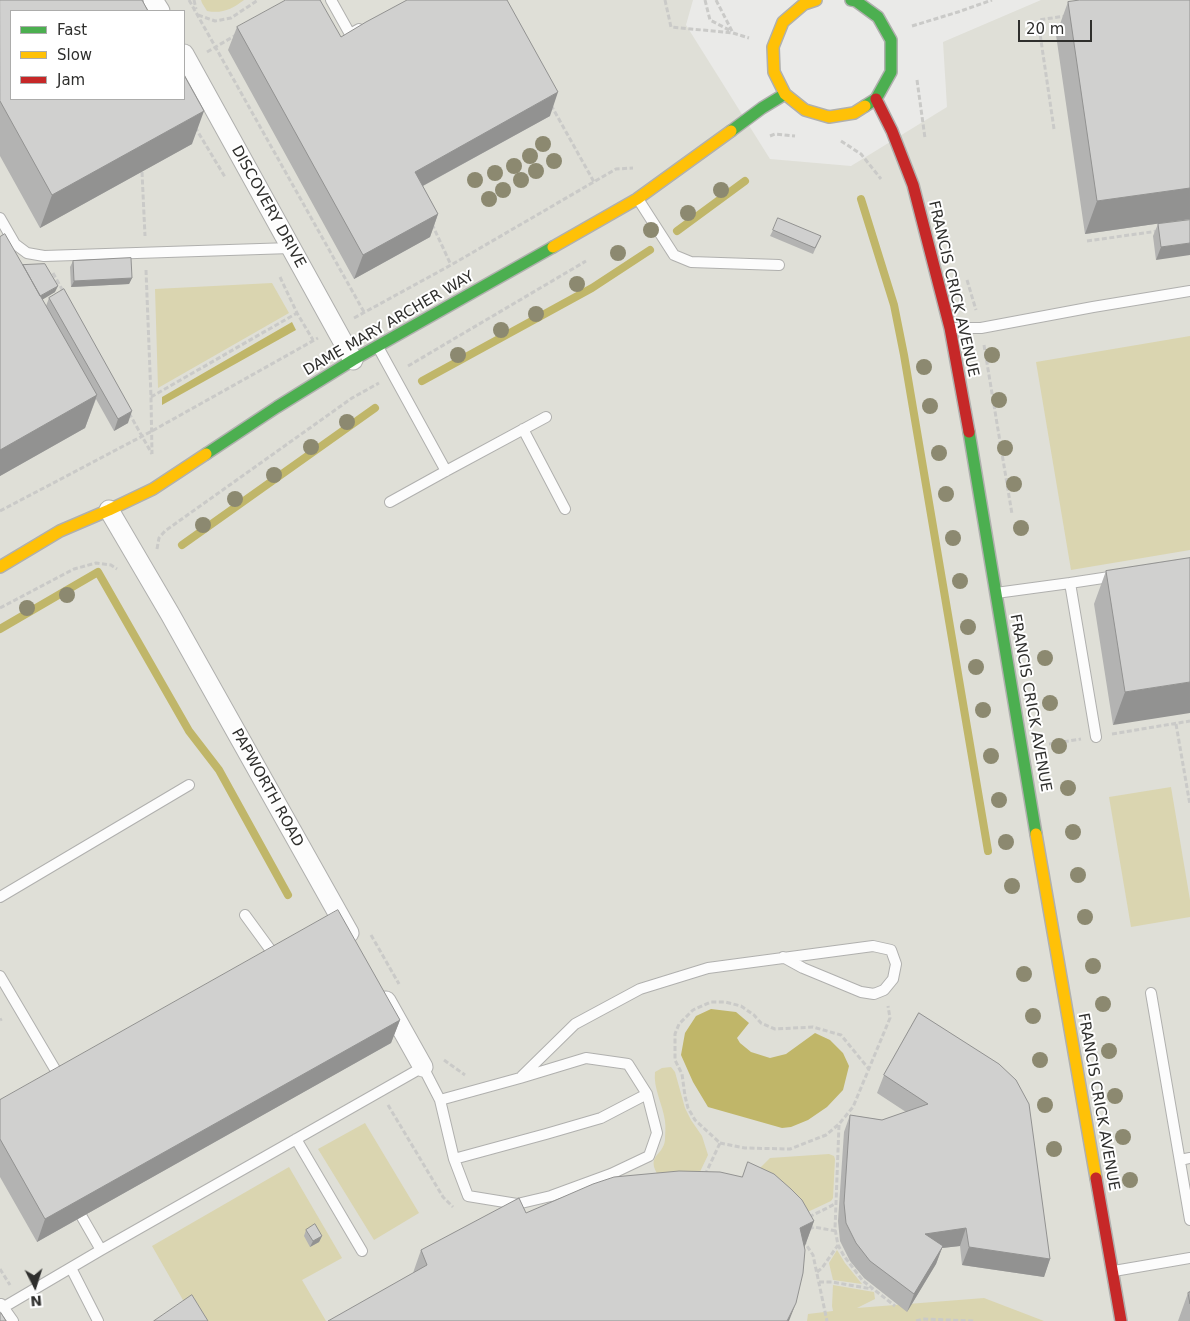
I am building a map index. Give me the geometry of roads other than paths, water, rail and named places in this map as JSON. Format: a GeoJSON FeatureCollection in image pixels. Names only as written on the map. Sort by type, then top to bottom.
{"type":"FeatureCollection","features":[{"type":"Feature","properties":{"kind":"street"},"geometry":{"type":"LineString","coordinates":[[816,0],[804,4],[783,22],[773,47],[774,72],[785,94],[805,110],[829,117],[854,113],[876,99],[891,72],[891,40],[878,17],[856,1],[851,0]]}},
{"type":"Feature","properties":{"kind":"street","name":"DISCOVERY DRIVE"},"geometry":{"type":"LineString","coordinates":[[186,58],[353,360]]}},
{"type":"Feature","properties":{"kind":"street","name":"DAME MARY ARCHER WAY"},"geometry":{"type":"LineString","coordinates":[[0,566],[60,531],[153,489],[277,407],[353,360],[637,198],[762,108],[785,94]]}},
{"type":"Feature","properties":{"kind":"street","name":"FRANCIS CRICK AVENUE"},"geometry":{"type":"LineString","coordinates":[[876,99],[892,131],[913,185],[950,328],[1121,1321]]}},
{"type":"Feature","properties":{"kind":"street","name":"PAPWORTH ROAD"},"geometry":{"type":"LineString","coordinates":[[109,510],[170,614],[334,917],[358,952]]}},
{"type":"Feature","properties":{"kind":"street"},"geometry":{"type":"LineString","coordinates":[[376,984],[423,1067]]}},
{"type":"Feature","properties":{"kind":"lane"},"geometry":{"type":"LineString","coordinates":[[331,0],[350,34],[371,23]]}},
{"type":"Feature","properties":{"kind":"lane"},"geometry":{"type":"LineString","coordinates":[[637,198],[674,255],[691,262],[779,265]]}},
{"type":"Feature","properties":{"kind":"lane"},"geometry":{"type":"LineString","coordinates":[[0,218],[15,244],[27,253],[44,256],[291,248]]}},
{"type":"Feature","properties":{"kind":"lane"},"geometry":{"type":"LineString","coordinates":[[950,328],[981,328],[1190,291]]}},
{"type":"Feature","properties":{"kind":"lane"},"geometry":{"type":"LineString","coordinates":[[377,346],[446,471]]}},
{"type":"Feature","properties":{"kind":"lane"},"geometry":{"type":"LineString","coordinates":[[390,502],[546,417]]}},
{"type":"Feature","properties":{"kind":"lane"},"geometry":{"type":"LineString","coordinates":[[523,429],[565,508]]}},
{"type":"Feature","properties":{"kind":"lane"},"geometry":{"type":"LineString","coordinates":[[995,593],[1126,574]]}},
{"type":"Feature","properties":{"kind":"lane"},"geometry":{"type":"LineString","coordinates":[[1070,583],[1096,737]]}},
{"type":"Feature","properties":{"kind":"lane"},"geometry":{"type":"LineString","coordinates":[[0,897],[189,785]]}},
{"type":"Feature","properties":{"kind":"lane"},"geometry":{"type":"LineString","coordinates":[[245,915],[272,952]]}},
{"type":"Feature","properties":{"kind":"lane"},"geometry":{"type":"LineString","coordinates":[[520,1078],[575,1024],[640,989],[708,968],[783,957],[873,946],[891,950],[896,964],[893,980],[884,990],[874,994],[861,992],[803,968],[783,957]]}},
{"type":"Feature","properties":{"kind":"lane"},"geometry":{"type":"LineString","coordinates":[[0,976],[59,1076]]}},
{"type":"Feature","properties":{"kind":"lane"},"geometry":{"type":"LineString","coordinates":[[1151,993],[1185,1159],[1190,1220]]}},
{"type":"Feature","properties":{"kind":"lane"},"geometry":{"type":"LineString","coordinates":[[13,1321],[2,1305],[71,1268],[423,1067],[440,1100],[454,1159],[468,1196],[517,1204],[551,1196],[611,1174],[648,1156],[657,1133],[647,1094],[628,1064],[586,1058],[440,1100]]}},
{"type":"Feature","properties":{"kind":"lane"},"geometry":{"type":"LineString","coordinates":[[454,1159],[601,1118],[647,1094]]}},
{"type":"Feature","properties":{"kind":"lane"},"geometry":{"type":"LineString","coordinates":[[296,1139],[362,1251]]}},
{"type":"Feature","properties":{"kind":"lane"},"geometry":{"type":"LineString","coordinates":[[82,1217],[101,1250]]}},
{"type":"Feature","properties":{"kind":"lane"},"geometry":{"type":"LineString","coordinates":[[1113,1271],[1190,1258]]}},
{"type":"Feature","properties":{"kind":"lane"},"geometry":{"type":"LineString","coordinates":[[71,1268],[98,1321]]}},
{"type":"Feature","properties":{"kind":"waterway"},"geometry":{"type":"LineString","coordinates":[[677,231],[745,181]]}},
{"type":"Feature","properties":{"kind":"waterway"},"geometry":{"type":"LineString","coordinates":[[861,199],[894,305],[904,355],[988,851]]}},
{"type":"Feature","properties":{"kind":"waterway"},"geometry":{"type":"LineString","coordinates":[[422,381],[592,288],[650,250]]}},
{"type":"Feature","properties":{"kind":"waterway"},"geometry":{"type":"LineString","coordinates":[[182,545],[375,408]]}},
{"type":"Feature","properties":{"kind":"waterway"},"geometry":{"type":"LineString","coordinates":[[0,629],[98,572],[189,731],[219,770],[288,895]]}}]}
